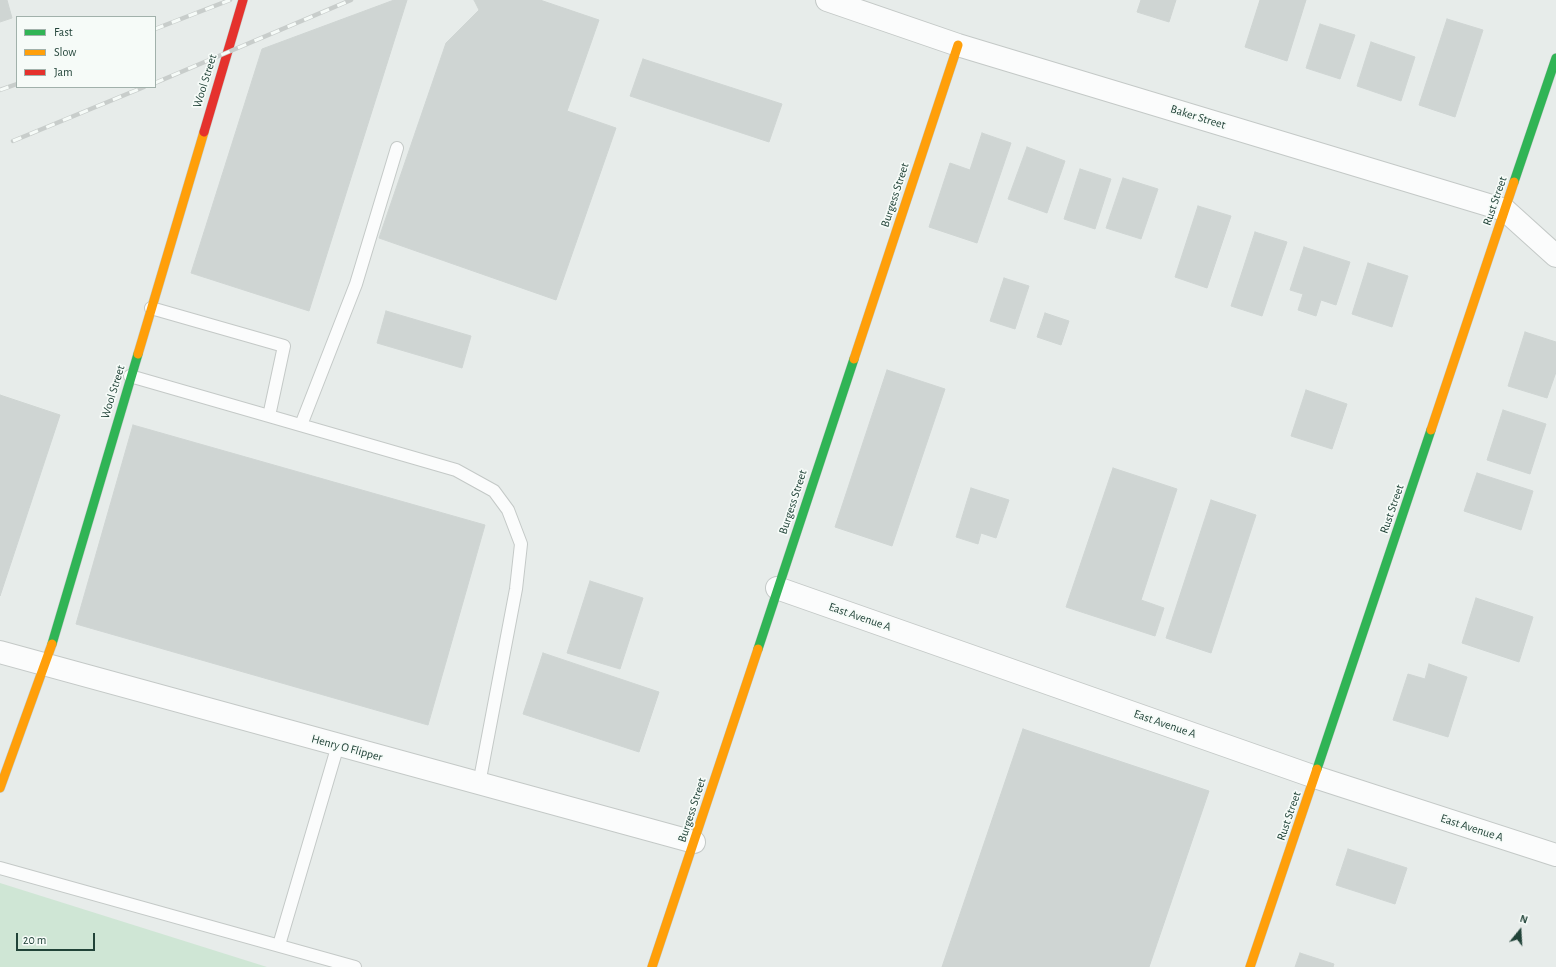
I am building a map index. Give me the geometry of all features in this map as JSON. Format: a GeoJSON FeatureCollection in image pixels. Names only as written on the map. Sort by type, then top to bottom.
{"type":"FeatureCollection","features":[{"type":"Feature","properties":{"kind":"street","name":"Wool Street"},"geometry":{"type":"LineString","coordinates":[[0,788],[45,666],[150,308],[243,0]]}},
{"type":"Feature","properties":{"kind":"street","name":"Baker Street"},"geometry":{"type":"LineString","coordinates":[[827,0],[958,45],[1505,210],[1556,256]]}},
{"type":"Feature","properties":{"kind":"street","name":"Burgess Street"},"geometry":{"type":"LineString","coordinates":[[652,967],[958,45]]}},
{"type":"Feature","properties":{"kind":"street","name":"Rust Street"},"geometry":{"type":"LineString","coordinates":[[1250,967],[1556,58]]}},
{"type":"Feature","properties":{"kind":"street","name":"East Avenue A"},"geometry":{"type":"LineString","coordinates":[[777,588],[1315,777],[1556,856]]}},
{"type":"Feature","properties":{"kind":"street","name":"Henry O Flipper"},"geometry":{"type":"LineString","coordinates":[[0,652],[45,666],[694,842]]}},
{"type":"Feature","properties":{"kind":"lane"},"geometry":{"type":"LineString","coordinates":[[301,425],[356,284],[397,148]]}},
{"type":"Feature","properties":{"kind":"lane"},"geometry":{"type":"LineString","coordinates":[[150,308],[284,346],[269,416]]}},
{"type":"Feature","properties":{"kind":"lane"},"geometry":{"type":"LineString","coordinates":[[130,376],[456,470],[494,491],[508,510],[521,544],[516,589],[479,784]]}},
{"type":"Feature","properties":{"kind":"lane"},"geometry":{"type":"LineString","coordinates":[[279,945],[338,745]]}},
{"type":"Feature","properties":{"kind":"lane"},"geometry":{"type":"LineString","coordinates":[[0,868],[355,967]]}},
{"type":"Feature","properties":{"kind":"green space"},"geometry":{"type":"Polygon","coordinates":[[[0,883],[267,967],[0,967],[0,883]]]}},
{"type":"Feature","properties":{"kind":"building"},"geometry":{"type":"Polygon","coordinates":[[[0,0],[7,0],[12,18],[0,22],[0,0]]]}},
{"type":"Feature","properties":{"kind":"building"},"geometry":{"type":"Polygon","coordinates":[[[394,0],[407,0],[309,311],[191,273],[262,49],[394,0]]]}},
{"type":"Feature","properties":{"kind":"building"},"geometry":{"type":"Polygon","coordinates":[[[474,0],[540,0],[599,20],[567,111],[616,128],[556,300],[379,238],[446,43],[479,10],[474,0]]]}},
{"type":"Feature","properties":{"kind":"building"},"geometry":{"type":"Polygon","coordinates":[[[1141,0],[1176,0],[1169,22],[1137,12],[1141,0]]]}},
{"type":"Feature","properties":{"kind":"building"},"geometry":{"type":"Polygon","coordinates":[[[1260,0],[1306,0],[1287,61],[1245,47],[1260,0]]]}},
{"type":"Feature","properties":{"kind":"building"},"geometry":{"type":"Polygon","coordinates":[[[1447,19],[1483,30],[1455,117],[1419,105],[1447,19]]]}},
{"type":"Feature","properties":{"kind":"building"},"geometry":{"type":"Polygon","coordinates":[[[1320,24],[1355,35],[1340,79],[1306,68],[1320,24]]]}},
{"type":"Feature","properties":{"kind":"building"},"geometry":{"type":"Polygon","coordinates":[[[1371,42],[1415,57],[1401,101],[1357,86],[1371,42]]]}},
{"type":"Feature","properties":{"kind":"building"},"geometry":{"type":"Polygon","coordinates":[[[643,59],[782,104],[769,142],[630,96],[643,59]]]}},
{"type":"Feature","properties":{"kind":"building"},"geometry":{"type":"Polygon","coordinates":[[[982,133],[1011,143],[977,243],[929,227],[950,163],[970,170],[982,133]]]}},
{"type":"Feature","properties":{"kind":"building"},"geometry":{"type":"Polygon","coordinates":[[[1027,147],[1065,161],[1047,213],[1008,199],[1027,147]]]}},
{"type":"Feature","properties":{"kind":"building"},"geometry":{"type":"Polygon","coordinates":[[[1080,169],[1111,179],[1095,229],[1064,219],[1080,169]]]}},
{"type":"Feature","properties":{"kind":"building"},"geometry":{"type":"Polygon","coordinates":[[[1123,178],[1158,189],[1141,239],[1106,228],[1123,178]]]}},
{"type":"Feature","properties":{"kind":"building"},"geometry":{"type":"Polygon","coordinates":[[[1198,206],[1231,216],[1207,288],[1175,277],[1198,206]]]}},
{"type":"Feature","properties":{"kind":"building"},"geometry":{"type":"Polygon","coordinates":[[[1255,232],[1287,242],[1262,316],[1231,306],[1255,232]]]}},
{"type":"Feature","properties":{"kind":"building"},"geometry":{"type":"Polygon","coordinates":[[[1304,247],[1350,262],[1336,305],[1321,300],[1316,316],[1298,310],[1303,294],[1290,290],[1304,247]]]}},
{"type":"Feature","properties":{"kind":"building"},"geometry":{"type":"Polygon","coordinates":[[[1368,263],[1408,276],[1392,327],[1352,314],[1368,263]]]}},
{"type":"Feature","properties":{"kind":"building"},"geometry":{"type":"Polygon","coordinates":[[[1004,278],[1029,286],[1015,329],[990,321],[1004,278]]]}},
{"type":"Feature","properties":{"kind":"building"},"geometry":{"type":"Polygon","coordinates":[[[386,311],[471,336],[462,368],[377,343],[386,311]]]}},
{"type":"Feature","properties":{"kind":"building"},"geometry":{"type":"Polygon","coordinates":[[[1045,313],[1069,321],[1061,345],[1037,337],[1045,313]]]}},
{"type":"Feature","properties":{"kind":"building"},"geometry":{"type":"Polygon","coordinates":[[[1525,332],[1556,342],[1556,372],[1547,398],[1508,386],[1525,332]]]}},
{"type":"Feature","properties":{"kind":"building"},"geometry":{"type":"Polygon","coordinates":[[[887,370],[945,389],[892,546],[835,527],[887,370]]]}},
{"type":"Feature","properties":{"kind":"building"},"geometry":{"type":"Polygon","coordinates":[[[1306,390],[1347,404],[1332,449],[1291,436],[1306,390]]]}},
{"type":"Feature","properties":{"kind":"building"},"geometry":{"type":"Polygon","coordinates":[[[0,395],[60,415],[0,596],[0,395]]]}},
{"type":"Feature","properties":{"kind":"building"},"geometry":{"type":"Polygon","coordinates":[[[1503,410],[1546,424],[1530,474],[1487,460],[1503,410]]]}},
{"type":"Feature","properties":{"kind":"building"},"geometry":{"type":"Polygon","coordinates":[[[133,425],[485,525],[428,725],[76,624],[133,425]]]}},
{"type":"Feature","properties":{"kind":"building"},"geometry":{"type":"Polygon","coordinates":[[[1113,468],[1177,489],[1141,600],[1164,608],[1155,636],[1066,607],[1113,468]]]}},
{"type":"Feature","properties":{"kind":"building"},"geometry":{"type":"Polygon","coordinates":[[[1477,473],[1533,491],[1521,530],[1464,511],[1477,473]]]}},
{"type":"Feature","properties":{"kind":"building"},"geometry":{"type":"Polygon","coordinates":[[[971,488],[1009,500],[996,538],[981,533],[978,544],[956,537],[971,488]]]}},
{"type":"Feature","properties":{"kind":"building"},"geometry":{"type":"Polygon","coordinates":[[[1211,500],[1256,515],[1211,653],[1166,638],[1211,500]]]}},
{"type":"Feature","properties":{"kind":"building"},"geometry":{"type":"Polygon","coordinates":[[[590,581],[643,598],[620,669],[567,653],[590,581]]]}},
{"type":"Feature","properties":{"kind":"building"},"geometry":{"type":"Polygon","coordinates":[[[1476,598],[1533,617],[1519,662],[1462,643],[1476,598]]]}},
{"type":"Feature","properties":{"kind":"building"},"geometry":{"type":"Polygon","coordinates":[[[543,653],[659,692],[639,752],[523,714],[543,653]]]}},
{"type":"Feature","properties":{"kind":"building"},"geometry":{"type":"Polygon","coordinates":[[[1429,664],[1467,677],[1448,737],[1393,720],[1408,674],[1425,679],[1429,664]]]}},
{"type":"Feature","properties":{"kind":"building"},"geometry":{"type":"Polygon","coordinates":[[[1023,729],[1209,791],[1149,967],[942,967],[1023,729]]]}},
{"type":"Feature","properties":{"kind":"building"},"geometry":{"type":"Polygon","coordinates":[[[1348,849],[1407,868],[1395,904],[1336,885],[1348,849]]]}},
{"type":"Feature","properties":{"kind":"building"},"geometry":{"type":"Polygon","coordinates":[[[1300,953],[1334,964],[1333,967],[1295,967],[1300,953]]]}},
{"type":"Feature","properties":{"kind":"railway"},"geometry":{"type":"LineString","coordinates":[[156,29],[230,0]]}},
{"type":"Feature","properties":{"kind":"railway"},"geometry":{"type":"LineString","coordinates":[[156,83],[351,0]]}},
{"type":"Feature","properties":{"kind":"railway"},"geometry":{"type":"LineString","coordinates":[[0,90],[16,84]]}},
{"type":"Feature","properties":{"kind":"railway"},"geometry":{"type":"LineString","coordinates":[[13,141],[142,88]]}},
{"type":"Feature","properties":{"kind":"traffic: fast"},"geometry":{"type":"LineString","coordinates":[[1514,182],[1556,58]]}},
{"type":"Feature","properties":{"kind":"traffic: fast"},"geometry":{"type":"LineString","coordinates":[[52,644],[138,354]]}},
{"type":"Feature","properties":{"kind":"traffic: fast"},"geometry":{"type":"LineString","coordinates":[[758,649],[854,359]]}},
{"type":"Feature","properties":{"kind":"traffic: fast"},"geometry":{"type":"LineString","coordinates":[[1317,769],[1431,430]]}},
{"type":"Feature","properties":{"kind":"traffic: slow"},"geometry":{"type":"LineString","coordinates":[[854,359],[958,45]]}},
{"type":"Feature","properties":{"kind":"traffic: slow"},"geometry":{"type":"LineString","coordinates":[[138,354],[204,132]]}},
{"type":"Feature","properties":{"kind":"traffic: slow"},"geometry":{"type":"LineString","coordinates":[[1431,430],[1514,182]]}},
{"type":"Feature","properties":{"kind":"traffic: slow"},"geometry":{"type":"LineString","coordinates":[[0,788],[52,644]]}},
{"type":"Feature","properties":{"kind":"traffic: slow"},"geometry":{"type":"LineString","coordinates":[[652,967],[758,649]]}},
{"type":"Feature","properties":{"kind":"traffic: slow"},"geometry":{"type":"LineString","coordinates":[[1250,967],[1317,769]]}},
{"type":"Feature","properties":{"kind":"traffic: jam"},"geometry":{"type":"LineString","coordinates":[[204,132],[243,0]]}}]}
